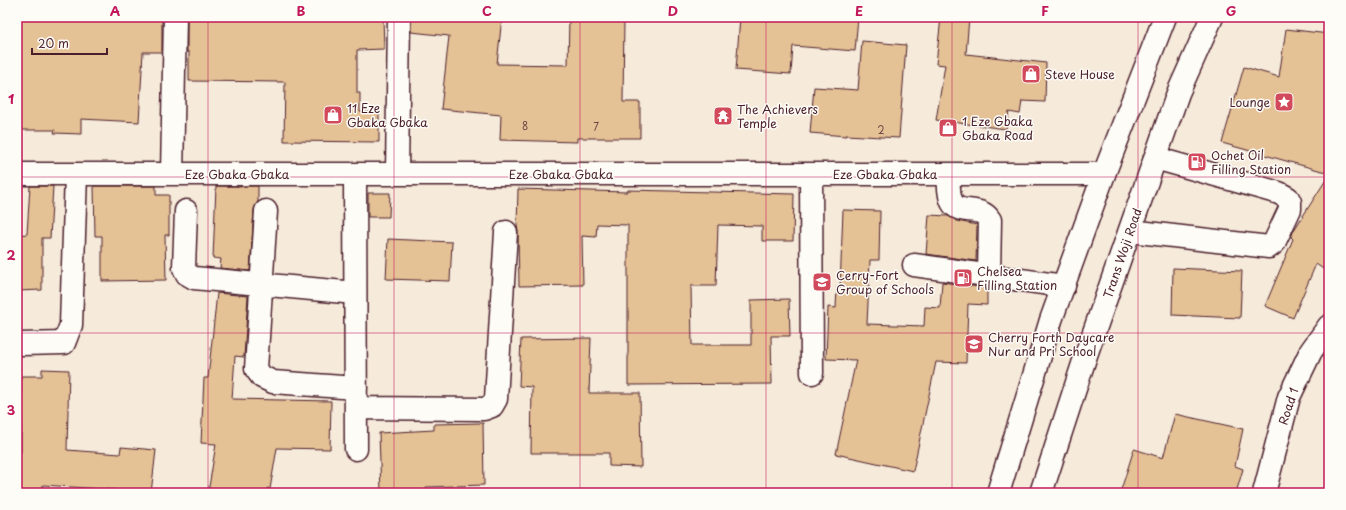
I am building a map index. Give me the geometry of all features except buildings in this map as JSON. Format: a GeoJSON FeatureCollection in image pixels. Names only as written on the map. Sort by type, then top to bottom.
{"type":"FeatureCollection","features":[{"type":"Feature","properties":{"kind":"street"},"geometry":{"type":"LineString","coordinates":[[172,174],[174,17]]}},
{"type":"Feature","properties":{"kind":"street"},"geometry":{"type":"LineString","coordinates":[[397,174],[399,17]]}},
{"type":"Feature","properties":{"kind":"street"},"geometry":{"type":"LineString","coordinates":[[998,493],[1051,320],[1104,174],[1166,17]]}},
{"type":"Feature","properties":{"kind":"street","name":"Trans Woji Road"},"geometry":{"type":"LineString","coordinates":[[1041,493],[1086,356],[1178,93],[1212,17]]}},
{"type":"Feature","properties":{"kind":"street"},"geometry":{"type":"LineString","coordinates":[[1130,231],[1269,247],[1274,243],[1290,209],[1290,202],[1288,198],[1279,193],[1155,158]]}},
{"type":"Feature","properties":{"kind":"street","name":"Eze Gbaka Gbaka"},"geometry":{"type":"LineString","coordinates":[[17,174],[1104,174]]}},
{"type":"Feature","properties":{"kind":"street"},"geometry":{"type":"LineString","coordinates":[[22,344],[64,343],[71,326],[76,174]]}},
{"type":"Feature","properties":{"kind":"street"},"geometry":{"type":"LineString","coordinates":[[355,174],[356,449]]}},
{"type":"Feature","properties":{"kind":"street"},"geometry":{"type":"LineString","coordinates":[[811,174],[812,373]]}},
{"type":"Feature","properties":{"kind":"street"},"geometry":{"type":"LineString","coordinates":[[948,174],[951,201],[954,206],[959,209],[983,212],[990,220],[989,275]]}},
{"type":"Feature","properties":{"kind":"street"},"geometry":{"type":"LineString","coordinates":[[186,211],[184,268],[187,274],[194,278],[355,292]]}},
{"type":"Feature","properties":{"kind":"street"},"geometry":{"type":"LineString","coordinates":[[266,211],[256,369],[262,377],[273,382],[356,398],[484,409],[492,406],[496,399],[506,232]]}},
{"type":"Feature","properties":{"kind":"street"},"geometry":{"type":"LineString","coordinates":[[914,265],[1064,286]]}},
{"type":"Feature","properties":{"kind":"street","name":"Road 1"},"geometry":{"type":"LineString","coordinates":[[1264,493],[1289,397],[1312,351],[1329,326]]}},
{"type":"Feature","properties":{"kind":"place","name":"Steve House"},"geometry":{"type":"Point","coordinates":[1031,74]}},
{"type":"Feature","properties":{"kind":"place","name":"Lounge"},"geometry":{"type":"Point","coordinates":[1284,102]}},
{"type":"Feature","properties":{"kind":"place","name":"11 Eze Gbaka Gbaka"},"geometry":{"type":"Point","coordinates":[333,115]}},
{"type":"Feature","properties":{"kind":"place","name":"The Achievers Temple"},"geometry":{"type":"Point","coordinates":[723,116]}},
{"type":"Feature","properties":{"kind":"place","name":"1 Eze Gbaka Gbaka Road"},"geometry":{"type":"Point","coordinates":[948,128]}},
{"type":"Feature","properties":{"kind":"place","name":"Ochet Oil Filling Station"},"geometry":{"type":"Point","coordinates":[1197,162]}},
{"type":"Feature","properties":{"kind":"place","name":"Chelsea Filling Station"},"geometry":{"type":"Point","coordinates":[963,278]}},
{"type":"Feature","properties":{"kind":"place","name":"Cerry-Fort Group of Schools"},"geometry":{"type":"Point","coordinates":[822,282]}},
{"type":"Feature","properties":{"kind":"place","name":"Cherry Forth Daycare Nur and Pri School"},"geometry":{"type":"Point","coordinates":[974,344]}}]}
